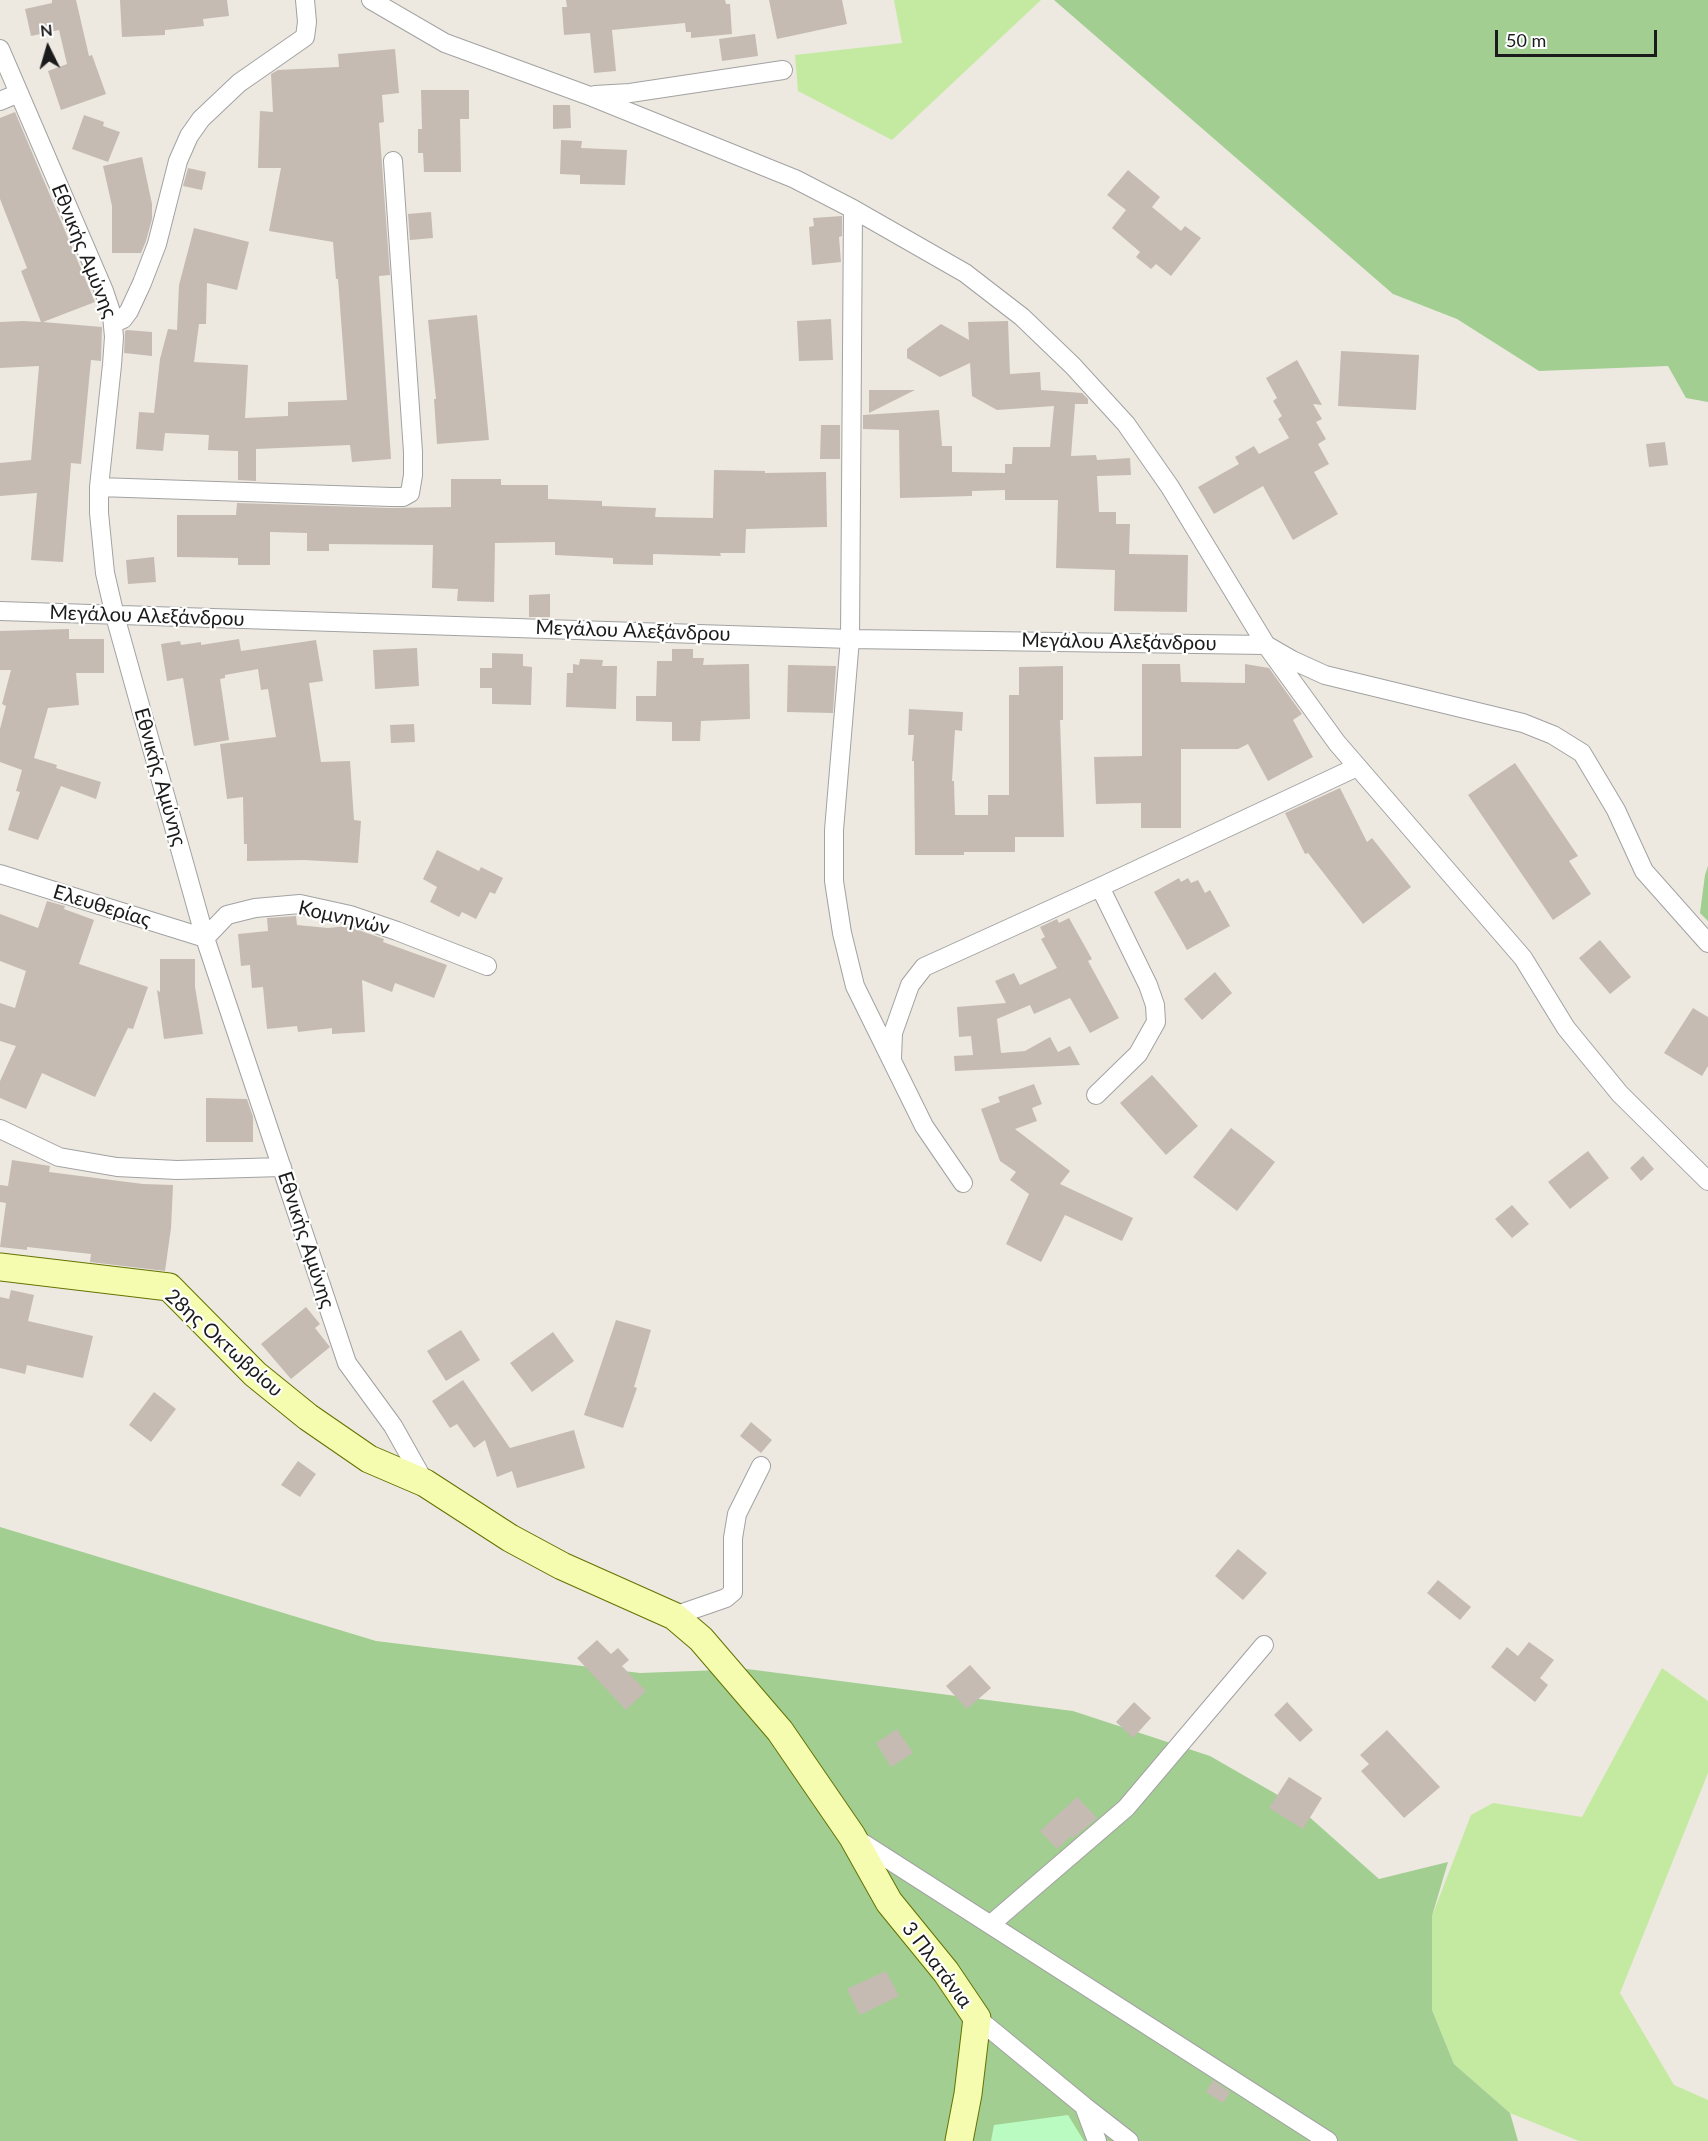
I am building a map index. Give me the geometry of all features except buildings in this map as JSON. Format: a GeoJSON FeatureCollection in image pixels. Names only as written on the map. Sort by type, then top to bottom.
{"type":"FeatureCollection","features":[{"type":"Feature","properties":{"kind":"street"},"geometry":{"type":"LineString","coordinates":[[114,323],[123,319],[129,311],[142,283],[157,244],[178,161],[189,136],[201,119],[239,83],[305,37],[307,22],[304,0]]}},
{"type":"Feature","properties":{"kind":"street"},"geometry":{"type":"LineString","coordinates":[[371,0],[444,43],[587,95],[795,179],[853,209],[965,273],[1022,317],[1073,366],[1126,424],[1170,487],[1266,645],[1337,744],[1523,958],[1566,1028],[1620,1094],[1708,1180]]}},
{"type":"Feature","properties":{"kind":"street","name":"Εθνικής Αμύνης"},"geometry":{"type":"LineString","coordinates":[[0,49],[104,291],[114,323],[110,388],[99,487],[99,513],[105,573],[114,616],[205,938],[347,1363],[393,1426],[426,1483]]}},
{"type":"Feature","properties":{"kind":"street"},"geometry":{"type":"LineString","coordinates":[[587,95],[630,93],[783,70]]}},
{"type":"Feature","properties":{"kind":"street"},"geometry":{"type":"LineString","coordinates":[[0,101],[19,93]]}},
{"type":"Feature","properties":{"kind":"street"},"geometry":{"type":"LineString","coordinates":[[99,487],[391,497],[403,497],[410,493],[413,452],[393,161]]}},
{"type":"Feature","properties":{"kind":"street"},"geometry":{"type":"LineString","coordinates":[[853,209],[850,639],[834,830],[834,881],[842,933],[855,986],[924,1126],[963,1183]]}},
{"type":"Feature","properties":{"kind":"street","name":"Μεγάλου Αλεξάνδρου"},"geometry":{"type":"LineString","coordinates":[[0,611],[850,639],[1266,645]]}},
{"type":"Feature","properties":{"kind":"street"},"geometry":{"type":"LineString","coordinates":[[1266,645],[1325,675],[1523,723],[1553,735],[1582,753],[1616,810],[1644,871],[1708,943]]}},
{"type":"Feature","properties":{"kind":"street"},"geometry":{"type":"LineString","coordinates":[[892,1063],[893,1033],[910,985],[924,967],[1357,766]]}},
{"type":"Feature","properties":{"kind":"street","name":"Ελευθερίας"},"geometry":{"type":"LineString","coordinates":[[0,874],[205,938]]}},
{"type":"Feature","properties":{"kind":"street"},"geometry":{"type":"LineString","coordinates":[[1096,1095],[1138,1054],[1156,1022],[1155,1005],[1148,985],[1100,887]]}},
{"type":"Feature","properties":{"kind":"street","name":"Κομνηνών"},"geometry":{"type":"LineString","coordinates":[[205,938],[227,915],[255,908],[300,904],[350,915],[397,930],[488,966]]}},
{"type":"Feature","properties":{"kind":"street"},"geometry":{"type":"LineString","coordinates":[[0,1129],[58,1157],[117,1167],[177,1170],[282,1167]]}},
{"type":"Feature","properties":{"kind":"street","name":"28ης Οκτωβρίου"},"geometry":{"type":"LineString","coordinates":[[0,1268],[169,1287],[255,1374],[308,1417],[369,1459],[426,1483],[510,1538],[562,1566],[674,1616]]}},
{"type":"Feature","properties":{"kind":"street"},"geometry":{"type":"LineString","coordinates":[[674,1616],[726,1598],[733,1592],[733,1538],[737,1514],[760,1466]]}},
{"type":"Feature","properties":{"kind":"street","name":"3 Πλατάνια"},"geometry":{"type":"LineString","coordinates":[[674,1616],[701,1639],[780,1731],[852,1836],[889,1902],[946,1972],[977,2018],[960,2141]]}},
{"type":"Feature","properties":{"kind":"street"},"geometry":{"type":"LineString","coordinates":[[991,1924],[1126,1808],[1264,1645]]}},
{"type":"Feature","properties":{"kind":"street"},"geometry":{"type":"LineString","coordinates":[[852,1836],[1328,2141]]}},
{"type":"Feature","properties":{"kind":"street"},"geometry":{"type":"LineString","coordinates":[[977,2018],[1129,2141]]}},
{"type":"Feature","properties":{"kind":"street"},"geometry":{"type":"LineString","coordinates":[[1084,2106],[1097,2141]]}},
{"type":"Feature","properties":{"kind":"green space"},"geometry":{"type":"Polygon","coordinates":[[[894,0],[1041,0],[892,140],[798,91],[795,55],[902,43],[894,0]]]}},
{"type":"Feature","properties":{"kind":"green space"},"geometry":{"type":"Polygon","coordinates":[[[1054,0],[1708,0],[1708,402],[1686,398],[1668,366],[1539,371],[1457,319],[1393,294],[1054,0]]]}},
{"type":"Feature","properties":{"kind":"green space"},"geometry":{"type":"Polygon","coordinates":[[[1708,866],[1708,921],[1700,913],[1708,866]]]}},
{"type":"Feature","properties":{"kind":"green space"},"geometry":{"type":"Polygon","coordinates":[[[0,1527],[376,1641],[640,1673],[747,1669],[1073,1711],[1210,1756],[1297,1806],[1379,1879],[1448,1862],[1432,1916],[1432,2010],[1454,2064],[1510,2113],[1518,2141],[0,2141],[0,1527]]]}},
{"type":"Feature","properties":{"kind":"green space"},"geometry":{"type":"Polygon","coordinates":[[[1662,1668],[1708,1701],[1708,1773],[1620,1993],[1674,2085],[1708,2100],[1708,2141],[1579,2141],[1510,2113],[1454,2064],[1432,2010],[1432,1916],[1471,1815],[1493,1803],[1582,1817],[1662,1668]]]}},
{"type":"Feature","properties":{"kind":"green space"},"geometry":{"type":"Polygon","coordinates":[[[1068,2115],[1084,2141],[991,2141],[994,2125],[1068,2115]]]}}]}
